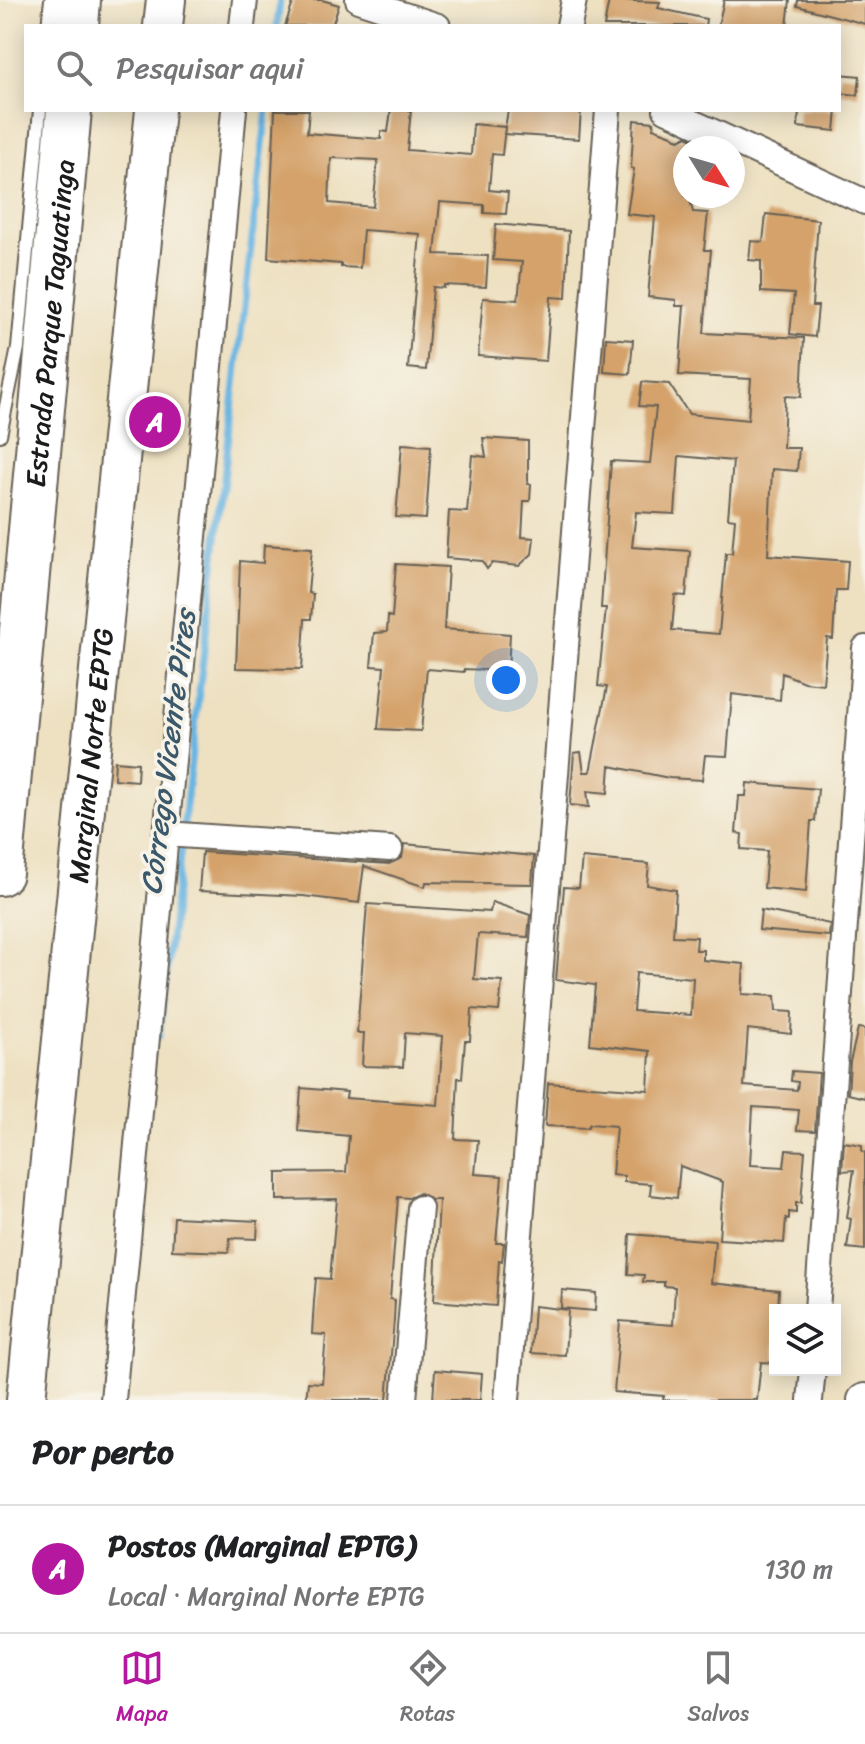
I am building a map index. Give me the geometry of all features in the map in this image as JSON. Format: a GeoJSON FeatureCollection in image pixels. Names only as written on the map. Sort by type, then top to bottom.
{"type":"FeatureCollection","features":[{"type":"Feature","properties":{"kind":"highway"},"geometry":{"type":"LineString","coordinates":[[76,24],[78,0]]}},
{"type":"Feature","properties":{"kind":"highway","name":"Estrada Parque Taguatinga"},"geometry":{"type":"LineString","coordinates":[[0,873],[69,112]]}},
{"type":"Feature","properties":{"kind":"main road"},"geometry":{"type":"LineString","coordinates":[[163,24],[166,0]]}},
{"type":"Feature","properties":{"kind":"main road","name":"Marginal Norte EPTG"},"geometry":{"type":"LineString","coordinates":[[26,1400],[155,112]]}},
{"type":"Feature","properties":{"kind":"street"},"geometry":{"type":"LineString","coordinates":[[242,24],[245,0]]}},
{"type":"Feature","properties":{"kind":"street"},"geometry":{"type":"LineString","coordinates":[[358,0],[432,24]]}},
{"type":"Feature","properties":{"kind":"street"},"geometry":{"type":"LineString","coordinates":[[569,24],[574,0]]}},
{"type":"Feature","properties":{"kind":"street"},"geometry":{"type":"LineString","coordinates":[[113,1400],[234,112]]}},
{"type":"Feature","properties":{"kind":"street"},"geometry":{"type":"LineString","coordinates":[[507,1400],[608,112]]}},
{"type":"Feature","properties":{"kind":"street"},"geometry":{"type":"LineString","coordinates":[[670,112],[865,202]]}},
{"type":"Feature","properties":{"kind":"street"},"geometry":{"type":"LineString","coordinates":[[817,1304],[865,648]]}},
{"type":"Feature","properties":{"kind":"street"},"geometry":{"type":"LineString","coordinates":[[165,834],[390,849]]}},
{"type":"Feature","properties":{"kind":"street"},"geometry":{"type":"LineString","coordinates":[[404,1400],[420,1208]]}},
{"type":"Feature","properties":{"kind":"street"},"geometry":{"type":"LineString","coordinates":[[810,1400],[812,1376]]}},
{"type":"Feature","properties":{"kind":"lane"},"geometry":{"type":"LineString","coordinates":[[48,24],[51,0]]}},
{"type":"Feature","properties":{"kind":"lane"},"geometry":{"type":"LineString","coordinates":[[0,435],[18,348],[40,112]]}},
{"type":"Feature","properties":{"kind":"building"},"geometry":{"type":"Polygon","coordinates":[[[294,0],[322,0],[339,5],[333,24],[286,24],[294,0]]]}},
{"type":"Feature","properties":{"kind":"building"},"geometry":{"type":"Polygon","coordinates":[[[609,0],[660,2],[658,8],[706,19],[705,24],[604,24],[609,0]]]}},
{"type":"Feature","properties":{"kind":"building"},"geometry":{"type":"Polygon","coordinates":[[[724,0],[790,0],[787,24],[718,24],[724,0]]]}},
{"type":"Feature","properties":{"kind":"building"},"geometry":{"type":"Polygon","coordinates":[[[798,0],[865,0],[865,24],[797,6],[798,0]]]}},
{"type":"Feature","properties":{"kind":"building"},"geometry":{"type":"Polygon","coordinates":[[[841,74],[860,76],[858,95],[841,93],[841,74]]]}},
{"type":"Feature","properties":{"kind":"building"},"geometry":{"type":"Polygon","coordinates":[[[275,112],[309,112],[307,133],[381,139],[381,131],[388,132],[391,112],[411,112],[407,150],[471,155],[473,124],[505,127],[502,155],[492,154],[489,190],[508,192],[506,214],[484,213],[484,205],[440,202],[435,254],[488,256],[486,287],[433,287],[426,370],[408,368],[420,234],[363,230],[360,268],[341,267],[341,264],[268,258],[275,112]],[[331,158],[329,203],[373,207],[378,160],[331,158]]]}},
{"type":"Feature","properties":{"kind":"building"},"geometry":{"type":"Polygon","coordinates":[[[508,112],[581,112],[579,139],[504,134],[508,112]]]}},
{"type":"Feature","properties":{"kind":"building"},"geometry":{"type":"Polygon","coordinates":[[[799,112],[837,112],[835,131],[798,127],[799,112]]]}},
{"type":"Feature","properties":{"kind":"building"},"geometry":{"type":"Polygon","coordinates":[[[634,120],[654,122],[653,128],[673,136],[673,208],[692,208],[693,212],[708,213],[704,250],[711,250],[704,333],[804,338],[801,397],[785,396],[783,448],[799,448],[797,471],[772,469],[768,555],[848,561],[846,590],[836,590],[833,639],[827,638],[823,684],[804,682],[782,673],[780,700],[732,694],[727,756],[705,755],[702,780],[669,778],[610,766],[608,793],[587,791],[589,807],[570,805],[574,753],[581,752],[584,772],[590,772],[607,687],[598,686],[606,608],[601,608],[611,461],[650,463],[656,407],[639,406],[642,382],[669,384],[689,414],[748,420],[751,379],[679,375],[684,306],[676,306],[676,300],[648,297],[655,217],[627,214],[634,169],[631,168],[634,120]],[[679,456],[675,514],[636,512],[632,547],[690,551],[686,596],[675,595],[672,630],[719,634],[726,553],[732,553],[735,519],[728,518],[733,461],[679,456]]]}},
{"type":"Feature","properties":{"kind":"building"},"geometry":{"type":"Polygon","coordinates":[[[766,214],[818,220],[812,306],[818,306],[815,337],[790,334],[794,294],[761,292],[761,261],[749,260],[751,241],[763,242],[766,214]]]}},
{"type":"Feature","properties":{"kind":"building"},"geometry":{"type":"Polygon","coordinates":[[[496,224],[569,231],[566,298],[551,297],[546,361],[478,356],[483,298],[518,300],[522,262],[493,260],[496,224]]]}},
{"type":"Feature","properties":{"kind":"building"},"geometry":{"type":"Polygon","coordinates":[[[606,338],[633,340],[630,374],[604,372],[606,338]]]}},
{"type":"Feature","properties":{"kind":"building"},"geometry":{"type":"Polygon","coordinates":[[[483,438],[528,441],[530,501],[524,501],[522,537],[534,538],[532,554],[519,566],[492,563],[487,569],[482,561],[446,558],[449,511],[467,512],[472,455],[486,457],[483,438]]]}},
{"type":"Feature","properties":{"kind":"building"},"geometry":{"type":"Polygon","coordinates":[[[402,444],[431,446],[426,519],[396,517],[402,444]]]}},
{"type":"Feature","properties":{"kind":"building"},"geometry":{"type":"Polygon","coordinates":[[[264,545],[312,548],[308,593],[313,594],[311,619],[305,619],[302,669],[236,668],[240,561],[263,563],[264,545]]]}},
{"type":"Feature","properties":{"kind":"building"},"geometry":{"type":"Polygon","coordinates":[[[396,564],[448,567],[444,629],[510,634],[508,671],[427,669],[421,731],[378,729],[384,667],[371,666],[374,633],[387,632],[388,616],[392,617],[396,564]]]}},
{"type":"Feature","properties":{"kind":"building"},"geometry":{"type":"Polygon","coordinates":[[[115,761],[138,763],[137,781],[114,779],[115,761]]]}},
{"type":"Feature","properties":{"kind":"building"},"geometry":{"type":"Polygon","coordinates":[[[747,783],[818,789],[815,821],[811,821],[806,892],[764,888],[767,851],[741,849],[742,834],[736,833],[739,796],[746,796],[747,783]]]}},
{"type":"Feature","properties":{"kind":"building"},"geometry":{"type":"Polygon","coordinates":[[[404,844],[534,856],[532,884],[426,882],[425,887],[364,866],[359,903],[303,896],[199,891],[202,852],[389,864],[402,858],[404,844]]]}},
{"type":"Feature","properties":{"kind":"building"},"geometry":{"type":"Polygon","coordinates":[[[582,858],[649,864],[647,885],[676,890],[673,936],[697,937],[696,950],[703,950],[703,960],[744,964],[742,994],[775,996],[776,1011],[792,1012],[791,1034],[748,1029],[744,1086],[797,1090],[798,1082],[791,1081],[792,1071],[819,1073],[815,1131],[797,1130],[799,1110],[753,1107],[750,1165],[784,1167],[786,1150],[805,1151],[801,1203],[796,1203],[796,1213],[789,1212],[789,1219],[786,1218],[784,1243],[719,1239],[723,1182],[680,1166],[677,1198],[650,1195],[651,1184],[624,1182],[624,1176],[612,1175],[616,1126],[545,1126],[548,1083],[648,1090],[650,1051],[590,1044],[595,985],[556,980],[564,887],[579,888],[582,858]],[[636,973],[633,1011],[691,1015],[693,978],[636,973]]]}},
{"type":"Feature","properties":{"kind":"building"},"geometry":{"type":"Polygon","coordinates":[[[492,902],[530,915],[528,937],[478,934],[474,979],[502,981],[499,1011],[472,1009],[470,1041],[465,1041],[462,1078],[458,1078],[455,1139],[478,1140],[475,1174],[502,1176],[496,1243],[504,1243],[502,1261],[499,1260],[496,1306],[434,1301],[439,1200],[432,1200],[420,1193],[409,1198],[398,1197],[390,1299],[395,1300],[394,1320],[387,1400],[306,1400],[308,1382],[322,1383],[326,1335],[312,1334],[314,1301],[316,1278],[330,1279],[337,1199],[277,1200],[277,1173],[346,1172],[349,1136],[298,1131],[301,1088],[347,1092],[346,1098],[438,1105],[443,1036],[405,1033],[403,1067],[362,1066],[364,1033],[357,1033],[367,904],[490,912],[492,902]]]}},
{"type":"Feature","properties":{"kind":"building"},"geometry":{"type":"Polygon","coordinates":[[[761,910],[830,924],[829,936],[759,930],[761,910]]]}},
{"type":"Feature","properties":{"kind":"building"},"geometry":{"type":"Polygon","coordinates":[[[858,1028],[865,1029],[865,1098],[848,1094],[850,1062],[858,1028]]]}},
{"type":"Feature","properties":{"kind":"building"},"geometry":{"type":"Polygon","coordinates":[[[844,1142],[862,1145],[865,1152],[865,1250],[847,1248],[851,1219],[847,1218],[854,1170],[842,1171],[844,1142]]]}},
{"type":"Feature","properties":{"kind":"building"},"geometry":{"type":"Polygon","coordinates":[[[174,1217],[258,1221],[257,1239],[230,1238],[229,1252],[172,1250],[174,1217]]]}},
{"type":"Feature","properties":{"kind":"building"},"geometry":{"type":"Polygon","coordinates":[[[630,1234],[715,1241],[711,1283],[779,1290],[778,1304],[769,1304],[769,1363],[761,1362],[757,1400],[663,1400],[664,1396],[614,1392],[620,1321],[673,1325],[675,1287],[664,1286],[664,1282],[643,1282],[644,1275],[628,1274],[630,1234]]]}},
{"type":"Feature","properties":{"kind":"building"},"geometry":{"type":"Polygon","coordinates":[[[562,1290],[596,1293],[595,1311],[561,1308],[562,1290]]]}},
{"type":"Feature","properties":{"kind":"building"},"geometry":{"type":"Polygon","coordinates":[[[534,1306],[568,1310],[565,1355],[531,1353],[534,1306]]]}},
{"type":"Feature","properties":{"kind":"building"},"geometry":{"type":"Polygon","coordinates":[[[435,1370],[482,1374],[480,1400],[433,1400],[435,1370]]]}},
{"type":"Feature","properties":{"kind":"waterway","name":"Córrego Vicente Pires"},"geometry":{"type":"LineString","coordinates":[[277,24],[280,0]]}},
{"type":"Feature","properties":{"kind":"waterway","name":"Córrego Vicente Pires"},"geometry":{"type":"LineString","coordinates":[[159,1036],[267,112]]}},
{"type":"Feature","properties":{"kind":"place","name":"Postos (Marginal EPTG)"},"geometry":{"type":"Point","coordinates":[155,422]}}]}
